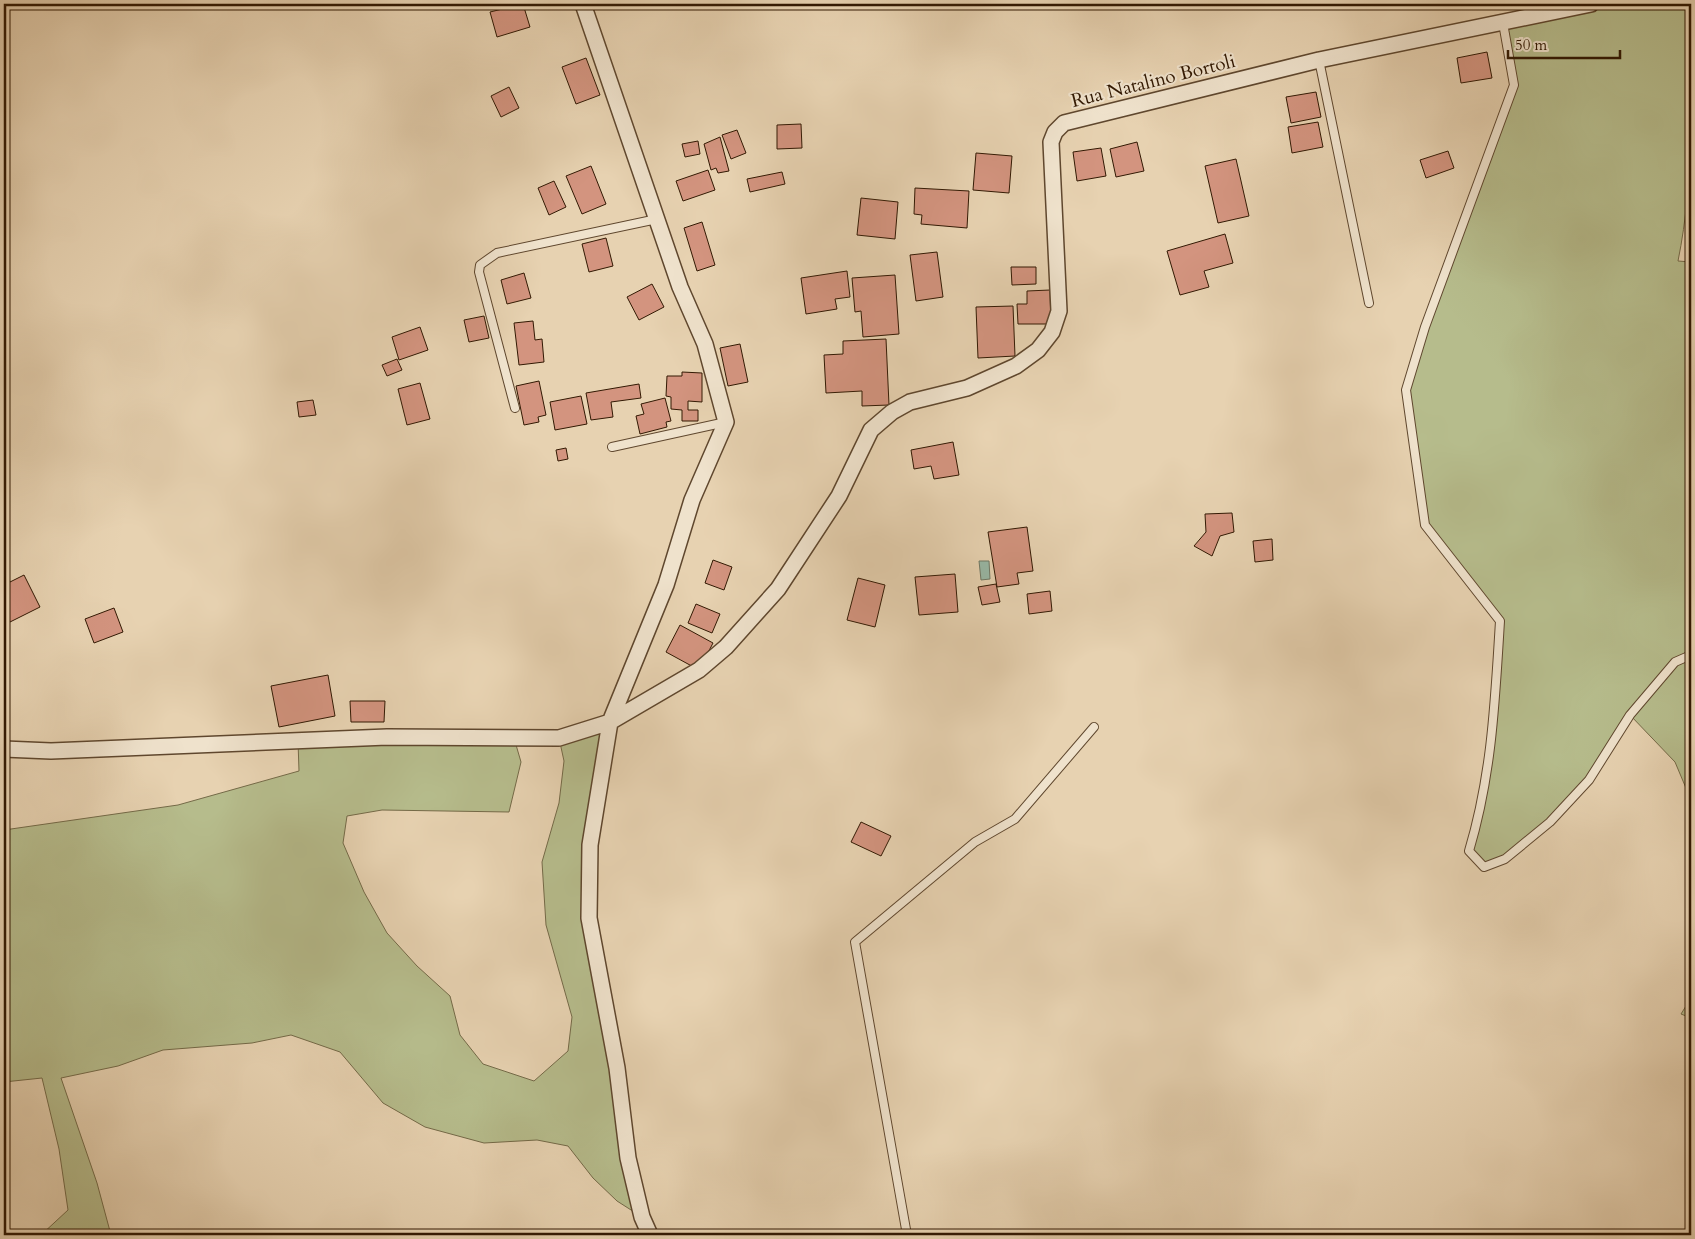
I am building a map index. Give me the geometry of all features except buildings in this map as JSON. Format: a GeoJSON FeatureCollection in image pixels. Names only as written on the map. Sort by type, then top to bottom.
{"type":"FeatureCollection","features":[{"type":"Feature","properties":{"kind":"street"},"geometry":{"type":"LineString","coordinates":[[583,4],[680,287],[705,344],[726,422],[692,500],[666,586],[610,722],[590,845],[589,918],[616,1068],[628,1158],[642,1217],[650,1235]]}},
{"type":"Feature","properties":{"kind":"street","name":"Rua Natalino Bortoli"},"geometry":{"type":"LineString","coordinates":[[4,749],[51,751],[387,738],[558,738],[610,722],[699,670],[726,647],[778,589],[839,496],[871,430],[892,412],[910,402],[967,388],[1016,366],[1038,350],[1052,332],[1059,311],[1051,142],[1056,132],[1064,123],[1319,60],[1590,4]]}},
{"type":"Feature","properties":{"kind":"lane"},"geometry":{"type":"LineString","coordinates":[[1503,23],[1514,85],[1425,327],[1406,390],[1425,525],[1500,621],[1493,741],[1479,820],[1469,851],[1484,867],[1505,859],[1550,822],[1589,780],[1630,714],[1675,662],[1691,654]]}},
{"type":"Feature","properties":{"kind":"lane"},"geometry":{"type":"LineString","coordinates":[[1319,60],[1369,303]]}},
{"type":"Feature","properties":{"kind":"lane"},"geometry":{"type":"LineString","coordinates":[[514,408],[479,272],[480,265],[497,253],[657,219]]}},
{"type":"Feature","properties":{"kind":"lane"},"geometry":{"type":"LineString","coordinates":[[612,447],[726,422]]}},
{"type":"Feature","properties":{"kind":"lane"},"geometry":{"type":"LineString","coordinates":[[907,1235],[854,942],[975,842],[1015,819],[1094,727]]}},
{"type":"Feature","properties":{"kind":"shaded area"},"geometry":{"type":"Polygon","coordinates":[[[1591,4],[1691,4],[1690,166],[1678,261],[1691,262],[1691,800],[1675,762],[1630,715],[1589,780],[1505,859],[1484,867],[1469,851],[1493,741],[1500,621],[1425,525],[1406,390],[1514,85],[1503,23],[1591,4]]]}},
{"type":"Feature","properties":{"kind":"shaded area"},"geometry":{"type":"Polygon","coordinates":[[[979,561],[989,561],[990,579],[981,580],[979,561]]]}},
{"type":"Feature","properties":{"kind":"shaded area"},"geometry":{"type":"Polygon","coordinates":[[[610,722],[589,918],[642,1217],[617,1201],[593,1178],[568,1146],[537,1140],[484,1143],[425,1127],[383,1103],[340,1052],[291,1035],[252,1043],[163,1050],[118,1066],[61,1078],[97,1183],[111,1235],[41,1235],[68,1210],[59,1149],[42,1078],[4,1082],[4,830],[178,805],[299,771],[298,741],[514,738],[521,762],[509,812],[382,810],[347,816],[343,843],[364,892],[387,933],[417,966],[450,996],[460,1035],[483,1064],[534,1081],[568,1051],[572,1017],[546,925],[542,862],[559,803],[564,761],[559,738],[610,722]]]}},
{"type":"Feature","properties":{"kind":"shaded area"},"geometry":{"type":"Polygon","coordinates":[[[1691,998],[1691,1018],[1681,1014],[1691,998]]]}}]}
